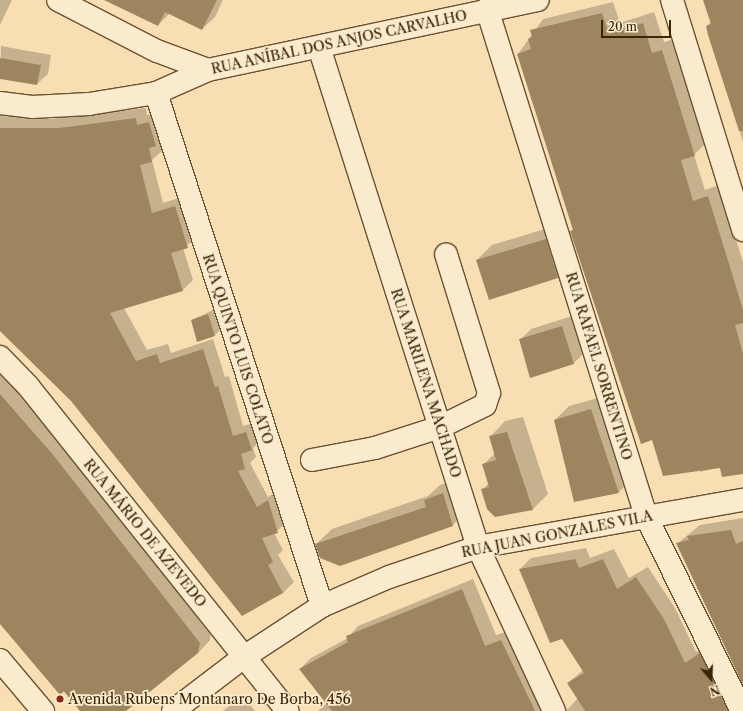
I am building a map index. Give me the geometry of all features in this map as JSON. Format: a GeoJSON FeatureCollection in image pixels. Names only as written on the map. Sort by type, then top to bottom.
{"type":"FeatureCollection","features":[{"type":"Feature","properties":{"kind":"street"},"geometry":{"type":"LineString","coordinates":[[58,0],[158,50],[208,70]]}},
{"type":"Feature","properties":{"kind":"street","name":"RUA ANÍBAL DOS ANJOS CARVALHO"},"geometry":{"type":"LineString","coordinates":[[0,103],[32,107],[75,104],[156,93],[208,70],[488,9],[538,0]]}},
{"type":"Feature","properties":{"kind":"street"},"geometry":{"type":"LineString","coordinates":[[672,0],[743,230]]}},
{"type":"Feature","properties":{"kind":"street","name":"RUA RAFAEL SORRENTINO"},"geometry":{"type":"LineString","coordinates":[[488,9],[646,516],[742,711]]}},
{"type":"Feature","properties":{"kind":"street","name":"RUA MARILENA MACHADO"},"geometry":{"type":"LineString","coordinates":[[318,47],[478,547],[554,711]]}},
{"type":"Feature","properties":{"kind":"street","name":"RUA QUINTO LUIS COLATO"},"geometry":{"type":"LineString","coordinates":[[156,93],[322,606]]}},
{"type":"Feature","properties":{"kind":"street"},"geometry":{"type":"LineString","coordinates":[[312,460],[375,448],[440,427],[485,405],[489,393],[446,254]]}},
{"type":"Feature","properties":{"kind":"street","name":"RUA MÁRIO DE AZEVEDO"},"geometry":{"type":"LineString","coordinates":[[0,357],[33,392],[244,656],[286,711]]}},
{"type":"Feature","properties":{"kind":"street","name":"RUA JUAN GONZALES VILA"},"geometry":{"type":"LineString","coordinates":[[173,711],[244,656],[322,606],[389,577],[478,547],[743,500]]}},
{"type":"Feature","properties":{"kind":"street"},"geometry":{"type":"LineString","coordinates":[[0,660],[42,711]]}},
{"type":"Feature","properties":{"kind":"building"},"geometry":{"type":"Polygon","coordinates":[[[104,0],[217,0],[202,30],[165,12],[158,26],[104,0]]]}},
{"type":"Feature","properties":{"kind":"building"},"geometry":{"type":"Polygon","coordinates":[[[703,0],[743,0],[743,131],[739,131],[708,35],[706,26],[711,24],[703,0]]]}},
{"type":"Feature","properties":{"kind":"building"},"geometry":{"type":"Polygon","coordinates":[[[602,13],[609,34],[643,23],[652,53],[662,50],[695,156],[681,160],[693,201],[708,196],[730,267],[743,310],[743,323],[735,325],[743,353],[743,474],[722,477],[720,468],[663,476],[652,440],[641,444],[570,231],[573,230],[517,54],[531,49],[528,39],[532,37],[530,30],[602,13]]]}},
{"type":"Feature","properties":{"kind":"building"},"geometry":{"type":"Polygon","coordinates":[[[0,58],[41,65],[37,85],[0,79],[0,58]]]}},
{"type":"Feature","properties":{"kind":"building"},"geometry":{"type":"Polygon","coordinates":[[[136,118],[137,125],[149,122],[156,146],[149,148],[152,162],[140,165],[152,213],[175,206],[188,248],[171,253],[183,291],[110,313],[136,361],[157,354],[160,363],[203,349],[215,387],[218,386],[233,436],[246,432],[252,450],[241,454],[245,469],[238,471],[257,507],[268,500],[278,533],[262,538],[273,562],[268,565],[283,593],[242,616],[71,401],[0,331],[0,128],[59,128],[136,118]]]}},
{"type":"Feature","properties":{"kind":"building"},"geometry":{"type":"Polygon","coordinates":[[[546,239],[558,278],[489,300],[476,260],[546,239]]]}},
{"type":"Feature","properties":{"kind":"building"},"geometry":{"type":"Polygon","coordinates":[[[208,314],[215,336],[197,342],[191,320],[208,314]]]}},
{"type":"Feature","properties":{"kind":"building"},"geometry":{"type":"Polygon","coordinates":[[[562,326],[574,364],[530,378],[519,339],[562,326]]]}},
{"type":"Feature","properties":{"kind":"building"},"geometry":{"type":"Polygon","coordinates":[[[0,394],[54,456],[200,643],[198,653],[126,711],[80,711],[64,691],[60,695],[0,624],[0,394]]]}},
{"type":"Feature","properties":{"kind":"building"},"geometry":{"type":"Polygon","coordinates":[[[591,409],[619,493],[574,502],[554,420],[591,409]]]}},
{"type":"Feature","properties":{"kind":"building"},"geometry":{"type":"Polygon","coordinates":[[[507,432],[533,510],[495,517],[487,509],[481,489],[489,487],[482,464],[496,460],[489,436],[507,432]]]}},
{"type":"Feature","properties":{"kind":"building"},"geometry":{"type":"Polygon","coordinates":[[[443,493],[453,526],[340,566],[320,558],[315,544],[426,507],[424,500],[443,493]]]}},
{"type":"Feature","properties":{"kind":"building"},"geometry":{"type":"Polygon","coordinates":[[[731,530],[736,544],[743,541],[743,685],[676,543],[689,540],[687,536],[731,530]]]}},
{"type":"Feature","properties":{"kind":"building"},"geometry":{"type":"Polygon","coordinates":[[[575,559],[579,568],[603,559],[617,589],[636,577],[664,619],[685,663],[700,653],[728,711],[585,711],[567,683],[584,673],[562,639],[550,643],[519,569],[575,559]]]}},
{"type":"Feature","properties":{"kind":"building"},"geometry":{"type":"Polygon","coordinates":[[[462,589],[485,646],[501,640],[535,711],[332,711],[299,669],[348,642],[346,636],[462,589]]]}},
{"type":"Feature","properties":{"kind":"place","name":"Avenida Rubens Montanaro De Borba, 456"},"geometry":{"type":"Point","coordinates":[60,699]}}]}
